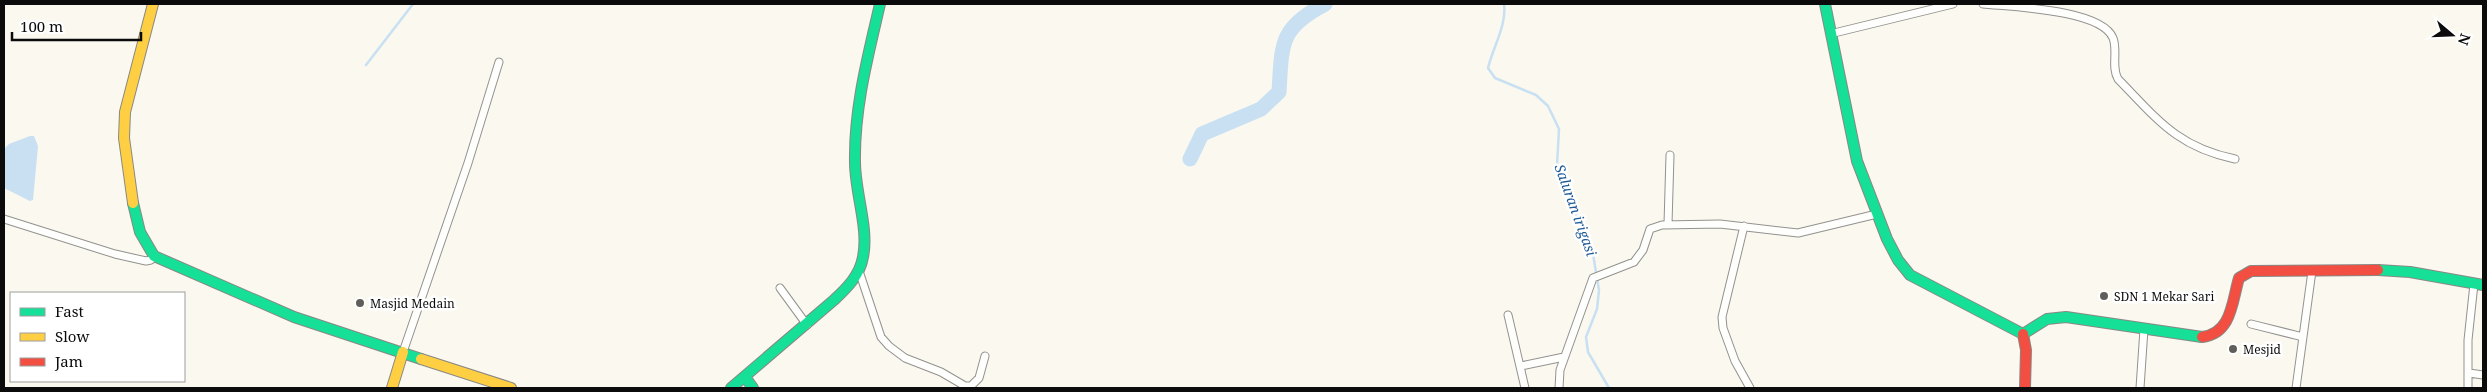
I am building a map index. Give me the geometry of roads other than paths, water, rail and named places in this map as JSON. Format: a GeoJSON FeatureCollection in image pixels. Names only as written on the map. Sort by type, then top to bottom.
{"type":"FeatureCollection","features":[{"type":"Feature","properties":{"kind":"street"},"geometry":{"type":"LineString","coordinates":[[153,4],[133,78],[124,126],[127,165],[134,209],[140,232],[154,256],[294,317],[511,388]]}},
{"type":"Feature","properties":{"kind":"street"},"geometry":{"type":"LineString","coordinates":[[731,388],[807,325],[836,298],[859,271],[865,250],[865,239],[856,188],[855,114],[880,4]]}},
{"type":"Feature","properties":{"kind":"street"},"geometry":{"type":"LineString","coordinates":[[1825,4],[1857,161],[1877,214],[1898,260],[1910,275],[2019,330],[2023,334],[2026,350],[2025,388]]}},
{"type":"Feature","properties":{"kind":"street"},"geometry":{"type":"LineString","coordinates":[[1830,34],[1953,4]]}},
{"type":"Feature","properties":{"kind":"street"},"geometry":{"type":"LineString","coordinates":[[1983,4],[2074,14],[2109,31],[2113,39],[2115,74],[2159,123],[2183,140],[2203,150],[2235,159]]}},
{"type":"Feature","properties":{"kind":"street"},"geometry":{"type":"LineString","coordinates":[[392,388],[465,172],[498,62]]}},
{"type":"Feature","properties":{"kind":"street"},"geometry":{"type":"LineString","coordinates":[[1668,224],[1670,155]]}},
{"type":"Feature","properties":{"kind":"street"},"geometry":{"type":"LineString","coordinates":[[1559,388],[1559,376],[1564,357],[1593,278],[1604,272],[1621,268],[1634,262],[1643,250],[1650,229],[1668,224],[1707,223],[1807,232],[1877,214]]}},
{"type":"Feature","properties":{"kind":"street"},"geometry":{"type":"LineString","coordinates":[[4,219],[121,256],[146,261],[151,260],[154,256]]}},
{"type":"Feature","properties":{"kind":"street"},"geometry":{"type":"LineString","coordinates":[[1744,226],[1722,317],[1723,328],[1735,361],[1750,388]]}},
{"type":"Feature","properties":{"kind":"street"},"geometry":{"type":"LineString","coordinates":[[2023,334],[2047,319],[2056,317],[2200,337],[2213,337],[2224,328],[2236,285],[2242,273],[2250,270],[2383,269],[2417,272],[2479,284],[2468,340],[2468,388]]}},
{"type":"Feature","properties":{"kind":"street"},"geometry":{"type":"LineString","coordinates":[[859,271],[884,342],[905,358],[941,372],[967,387],[973,385],[979,378],[985,356]]}},
{"type":"Feature","properties":{"kind":"street"},"geometry":{"type":"LineString","coordinates":[[2296,388],[2312,271]]}},
{"type":"Feature","properties":{"kind":"street"},"geometry":{"type":"LineString","coordinates":[[780,288],[807,325]]}},
{"type":"Feature","properties":{"kind":"street"},"geometry":{"type":"LineString","coordinates":[[1508,315],[1522,366],[1525,388]]}},
{"type":"Feature","properties":{"kind":"street"},"geometry":{"type":"LineString","coordinates":[[2251,324],[2303,337]]}},
{"type":"Feature","properties":{"kind":"street"},"geometry":{"type":"LineString","coordinates":[[2140,388],[2144,329]]}},
{"type":"Feature","properties":{"kind":"street"},"geometry":{"type":"LineString","coordinates":[[1522,366],[1564,357]]}},
{"type":"Feature","properties":{"kind":"street"},"geometry":{"type":"LineString","coordinates":[[2469,373],[2483,374]]}},
{"type":"Feature","properties":{"kind":"street"},"geometry":{"type":"LineString","coordinates":[[745,377],[753,388]]}},
{"type":"Feature","properties":{"kind":"water"},"geometry":{"type":"Polygon","coordinates":[[[34,136],[38,146],[33,200],[30,201],[4,188],[4,149],[9,144],[34,136]]]}},
{"type":"Feature","properties":{"kind":"waterway"},"geometry":{"type":"LineString","coordinates":[[366,65],[413,4]]}},
{"type":"Feature","properties":{"kind":"waterway"},"geometry":{"type":"LineString","coordinates":[[1190,159],[1202,134],[1261,109],[1279,92],[1281,61],[1286,39],[1299,21],[1325,4]]}},
{"type":"Feature","properties":{"kind":"waterway","name":"Saluran irigasi"},"geometry":{"type":"LineString","coordinates":[[1504,4],[1502,28],[1488,68],[1495,78],[1536,95],[1548,106],[1559,129],[1557,165],[1584,234],[1592,248],[1599,290],[1597,309],[1586,337],[1588,352],[1609,388]]}},
{"type":"Feature","properties":{"kind":"place","name":"SDN 1 Mekar Sari"},"geometry":{"type":"Point","coordinates":[2104,296]}},
{"type":"Feature","properties":{"kind":"place","name":"Masjid Medain"},"geometry":{"type":"Point","coordinates":[360,303]}},
{"type":"Feature","properties":{"kind":"place","name":"Mesjid"},"geometry":{"type":"Point","coordinates":[2233,349]}}]}
